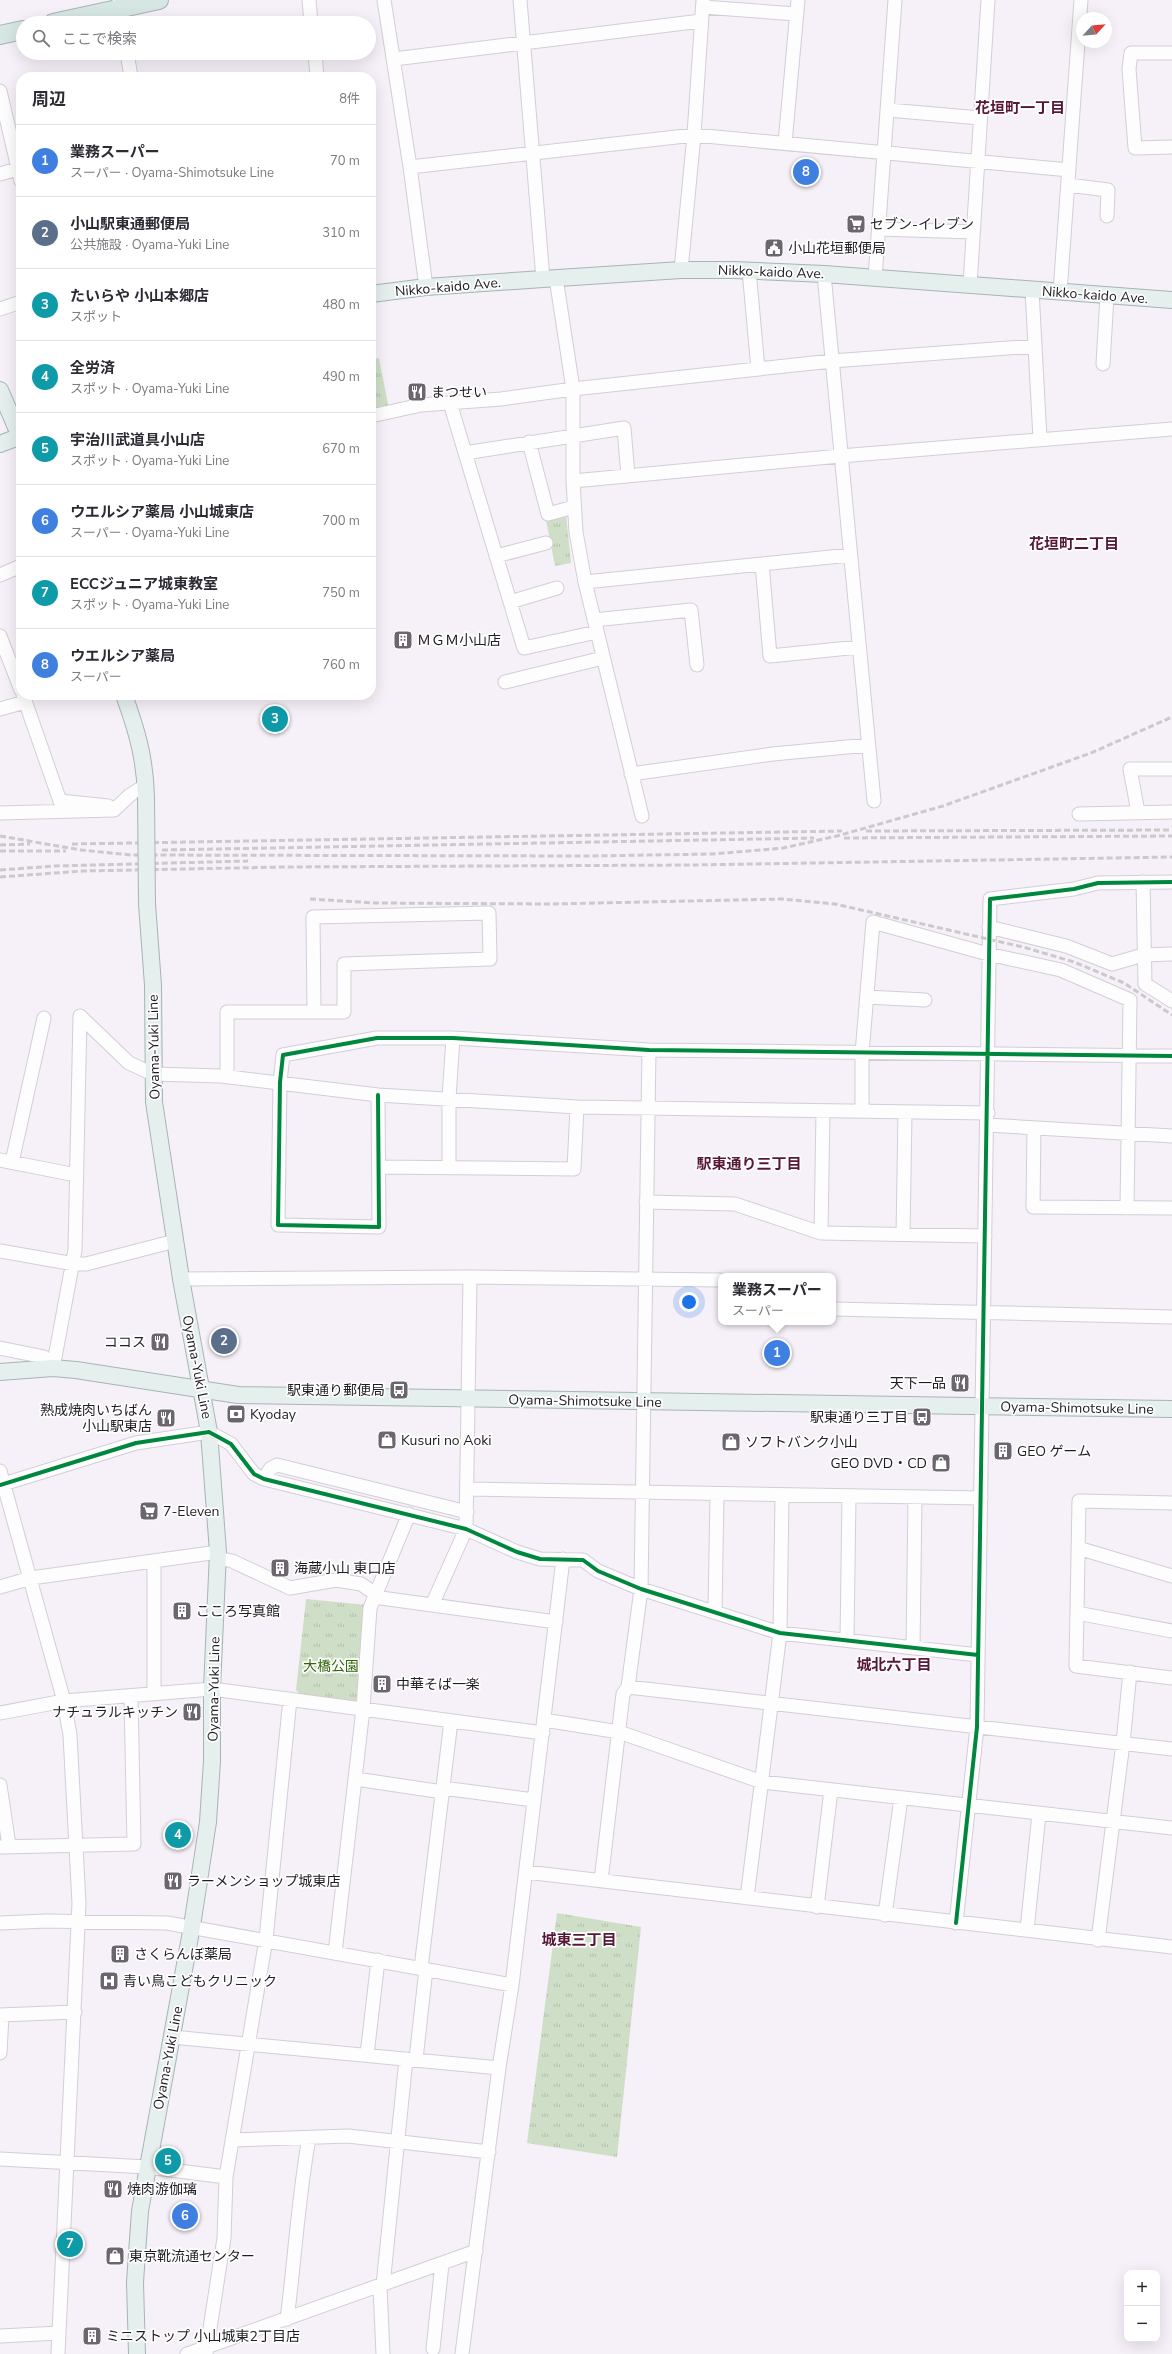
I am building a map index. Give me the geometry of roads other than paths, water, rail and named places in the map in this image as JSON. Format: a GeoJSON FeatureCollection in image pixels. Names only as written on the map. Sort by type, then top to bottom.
{"type":"FeatureCollection","features":[{"type":"Feature","properties":{"kind":"highway"},"geometry":{"type":"LineString","coordinates":[[90,16],[121,10],[159,0]]}},
{"type":"Feature","properties":{"kind":"highway"},"geometry":{"type":"LineString","coordinates":[[0,34],[16,31]]}},
{"type":"Feature","properties":{"kind":"main road","name":"Nikko-kaido Ave."},"geometry":{"type":"LineString","coordinates":[[376,293],[550,278],[681,270],[749,270],[824,274],[1172,300]]}},
{"type":"Feature","properties":{"kind":"main road"},"geometry":{"type":"LineString","coordinates":[[0,390],[16,426]]}},
{"type":"Feature","properties":{"kind":"main road"},"geometry":{"type":"LineString","coordinates":[[0,444],[16,439]]}},
{"type":"Feature","properties":{"kind":"main road"},"geometry":{"type":"LineString","coordinates":[[126,700],[141,744],[146,791]]}},
{"type":"Feature","properties":{"kind":"main road","name":"Oyama-Yuki Line"},"geometry":{"type":"LineString","coordinates":[[137,2354],[135,2282],[140,2210],[192,1926],[208,1822],[212,1761],[212,1689],[217,1555],[209,1432],[181,1279],[157,1132],[153,1074],[153,985],[147,904],[146,791]]}},
{"type":"Feature","properties":{"kind":"main road","name":"Oyama-Shimotsuke Line"},"geometry":{"type":"LineString","coordinates":[[0,1372],[53,1368],[98,1373],[238,1396],[1172,1410]]}},
{"type":"Feature","properties":{"kind":"street"},"geometry":{"type":"LineString","coordinates":[[309,0],[311,16]]}},
{"type":"Feature","properties":{"kind":"street"},"geometry":{"type":"LineString","coordinates":[[384,0],[410,167],[426,288]]}},
{"type":"Feature","properties":{"kind":"street"},"geometry":{"type":"LineString","coordinates":[[520,0],[532,152],[550,278],[573,389],[573,481],[576,532],[585,582],[642,816]]}},
{"type":"Feature","properties":{"kind":"street"},"geometry":{"type":"LineString","coordinates":[[785,143],[798,0]]}},
{"type":"Feature","properties":{"kind":"street"},"geometry":{"type":"LineString","coordinates":[[875,278],[886,154],[895,0]]}},
{"type":"Feature","properties":{"kind":"street"},"geometry":{"type":"LineString","coordinates":[[970,285],[988,0]]}},
{"type":"Feature","properties":{"kind":"street"},"geometry":{"type":"LineString","coordinates":[[1060,292],[1082,0]]}},
{"type":"Feature","properties":{"kind":"street"},"geometry":{"type":"LineString","coordinates":[[681,270],[694,135],[703,4],[796,14]]}},
{"type":"Feature","properties":{"kind":"street"},"geometry":{"type":"LineString","coordinates":[[394,59],[701,21]]}},
{"type":"Feature","properties":{"kind":"street"},"geometry":{"type":"LineString","coordinates":[[1172,53],[1130,53],[1129,69],[1135,148],[1172,148]]}},
{"type":"Feature","properties":{"kind":"street"},"geometry":{"type":"LineString","coordinates":[[128,60],[130,72]]}},
{"type":"Feature","properties":{"kind":"street"},"geometry":{"type":"LineString","coordinates":[[316,60],[317,72]]}},
{"type":"Feature","properties":{"kind":"street"},"geometry":{"type":"LineString","coordinates":[[0,91],[16,156]]}},
{"type":"Feature","properties":{"kind":"street"},"geometry":{"type":"LineString","coordinates":[[888,110],[980,118]]}},
{"type":"Feature","properties":{"kind":"street"},"geometry":{"type":"LineString","coordinates":[[410,167],[532,152],[694,135],[1069,170]]}},
{"type":"Feature","properties":{"kind":"street"},"geometry":{"type":"LineString","coordinates":[[0,174],[16,172]]}},
{"type":"Feature","properties":{"kind":"street"},"geometry":{"type":"LineString","coordinates":[[1068,185],[1108,190],[1107,216]]}},
{"type":"Feature","properties":{"kind":"street"},"geometry":{"type":"LineString","coordinates":[[879,228],[973,232]]}},
{"type":"Feature","properties":{"kind":"street"},"geometry":{"type":"LineString","coordinates":[[749,270],[758,369]]}},
{"type":"Feature","properties":{"kind":"street"},"geometry":{"type":"LineString","coordinates":[[824,274],[840,456],[874,800]]}},
{"type":"Feature","properties":{"kind":"street"},"geometry":{"type":"LineString","coordinates":[[1032,290],[1040,439]]}},
{"type":"Feature","properties":{"kind":"street"},"geometry":{"type":"LineString","coordinates":[[1103,364],[1107,296]]}},
{"type":"Feature","properties":{"kind":"street"},"geometry":{"type":"LineString","coordinates":[[0,309],[16,304]]}},
{"type":"Feature","properties":{"kind":"street"},"geometry":{"type":"LineString","coordinates":[[376,415],[421,405],[501,399],[573,389],[832,361],[1035,346]]}},
{"type":"Feature","properties":{"kind":"street"},"geometry":{"type":"LineString","coordinates":[[450,403],[524,648],[596,626],[691,610],[697,665]]}},
{"type":"Feature","properties":{"kind":"street"},"geometry":{"type":"LineString","coordinates":[[465,453],[624,428],[628,476]]}},
{"type":"Feature","properties":{"kind":"street"},"geometry":{"type":"LineString","coordinates":[[573,481],[840,456],[1172,429]]}},
{"type":"Feature","properties":{"kind":"street"},"geometry":{"type":"LineString","coordinates":[[529,442],[548,514],[574,507]]}},
{"type":"Feature","properties":{"kind":"street"},"geometry":{"type":"LineString","coordinates":[[496,556],[546,543]]}},
{"type":"Feature","properties":{"kind":"street"},"geometry":{"type":"LineString","coordinates":[[585,582],[850,555]]}},
{"type":"Feature","properties":{"kind":"street"},"geometry":{"type":"LineString","coordinates":[[762,564],[770,656],[859,647]]}},
{"type":"Feature","properties":{"kind":"street"},"geometry":{"type":"LineString","coordinates":[[0,575],[16,568]]}},
{"type":"Feature","properties":{"kind":"street"},"geometry":{"type":"LineString","coordinates":[[510,602],[557,588]]}},
{"type":"Feature","properties":{"kind":"street"},"geometry":{"type":"LineString","coordinates":[[0,636],[16,678]]}},
{"type":"Feature","properties":{"kind":"street"},"geometry":{"type":"LineString","coordinates":[[505,682],[603,658]]}},
{"type":"Feature","properties":{"kind":"street"},"geometry":{"type":"LineString","coordinates":[[0,709],[16,700]]}},
{"type":"Feature","properties":{"kind":"street"},"geometry":{"type":"LineString","coordinates":[[24,700],[60,801],[108,806],[114,810]]}},
{"type":"Feature","properties":{"kind":"street"},"geometry":{"type":"LineString","coordinates":[[631,774],[773,754],[868,745]]}},
{"type":"Feature","properties":{"kind":"street"},"geometry":{"type":"LineString","coordinates":[[1138,812],[1130,769],[1172,769]]}},
{"type":"Feature","properties":{"kind":"street"},"geometry":{"type":"LineString","coordinates":[[0,813],[114,810],[130,795],[146,791]]}},
{"type":"Feature","properties":{"kind":"street"},"geometry":{"type":"LineString","coordinates":[[1079,814],[1172,812]]}},
{"type":"Feature","properties":{"kind":"street"},"geometry":{"type":"LineString","coordinates":[[1143,882],[1144,984],[1172,1001]]}},
{"type":"Feature","properties":{"kind":"street"},"geometry":{"type":"LineString","coordinates":[[956,1923],[977,1728],[981,1407],[988,1119],[987,1055],[990,899],[1074,889],[1098,883],[1172,882]]}},
{"type":"Feature","properties":{"kind":"street"},"geometry":{"type":"LineString","coordinates":[[227,1077],[227,1012],[314,1012],[344,1012],[344,964],[490,959],[489,913],[313,917],[314,1012]]}},
{"type":"Feature","properties":{"kind":"street"},"geometry":{"type":"LineString","coordinates":[[862,1111],[862,1052],[873,922],[988,954],[1061,970],[1130,1000],[1127,1208]]}},
{"type":"Feature","properties":{"kind":"street"},"geometry":{"type":"LineString","coordinates":[[989,927],[1066,946],[1112,964],[1143,955],[1172,954]]}},
{"type":"Feature","properties":{"kind":"street"},"geometry":{"type":"LineString","coordinates":[[867,997],[924,1000]]}},
{"type":"Feature","properties":{"kind":"street"},"geometry":{"type":"LineString","coordinates":[[53,1368],[74,1264],[80,1016],[129,1063],[153,1074],[227,1077],[280,1082],[378,1095],[449,1098],[577,1107],[905,1112],[988,1119],[1034,1128],[1172,1136]]}},
{"type":"Feature","properties":{"kind":"street"},"geometry":{"type":"LineString","coordinates":[[44,1018],[6,1161],[76,1175]]}},
{"type":"Feature","properties":{"kind":"street"},"geometry":{"type":"LineString","coordinates":[[378,1095],[379,1227],[278,1225],[280,1082],[283,1055],[377,1038],[453,1038],[649,1050],[1129,1057],[1172,1056]]}},
{"type":"Feature","properties":{"kind":"street"},"geometry":{"type":"LineString","coordinates":[[449,1168],[449,1098],[453,1038]]}},
{"type":"Feature","properties":{"kind":"street"},"geometry":{"type":"LineString","coordinates":[[601,1881],[624,1694],[628,1687],[641,1589],[649,1050]]}},
{"type":"Feature","properties":{"kind":"street"},"geometry":{"type":"LineString","coordinates":[[379,1167],[574,1169],[577,1107]]}},
{"type":"Feature","properties":{"kind":"street"},"geometry":{"type":"LineString","coordinates":[[821,1233],[823,1111]]}},
{"type":"Feature","properties":{"kind":"street"},"geometry":{"type":"LineString","coordinates":[[903,1234],[905,1112]]}},
{"type":"Feature","properties":{"kind":"street"},"geometry":{"type":"LineString","coordinates":[[1034,1128],[1033,1207],[1172,1208]]}},
{"type":"Feature","properties":{"kind":"street"},"geometry":{"type":"LineString","coordinates":[[646,1202],[735,1204],[821,1233],[985,1236]]}},
{"type":"Feature","properties":{"kind":"street"},"geometry":{"type":"LineString","coordinates":[[0,1251],[74,1264],[86,1264],[175,1241]]}},
{"type":"Feature","properties":{"kind":"street"},"geometry":{"type":"LineString","coordinates":[[432,1605],[466,1529],[470,1277]]}},
{"type":"Feature","properties":{"kind":"street"},"geometry":{"type":"LineString","coordinates":[[181,1279],[470,1277],[718,1280]]}},
{"type":"Feature","properties":{"kind":"street"},"geometry":{"type":"LineString","coordinates":[[836,1309],[983,1314],[1172,1317]]}},
{"type":"Feature","properties":{"kind":"street"},"geometry":{"type":"LineString","coordinates":[[0,1348],[44,1357],[53,1368]]}},
{"type":"Feature","properties":{"kind":"street"},"geometry":{"type":"LineString","coordinates":[[58,2354],[79,1903],[70,1735],[64,1701],[31,1578],[1,1480],[136,1443],[209,1432],[231,1444],[254,1474],[264,1479],[466,1529],[517,1552],[540,1559],[583,1560],[598,1571],[641,1589],[780,1633],[978,1655]]}},
{"type":"Feature","properties":{"kind":"street"},"geometry":{"type":"LineString","coordinates":[[264,1479],[270,1469],[277,1465],[467,1512]]}},
{"type":"Feature","properties":{"kind":"street"},"geometry":{"type":"LineString","coordinates":[[467,1490],[981,1498]]}},
{"type":"Feature","properties":{"kind":"street"},"geometry":{"type":"LineString","coordinates":[[715,1612],[717,1494]]}},
{"type":"Feature","properties":{"kind":"street"},"geometry":{"type":"LineString","coordinates":[[747,1898],[780,1633],[782,1496]]}},
{"type":"Feature","properties":{"kind":"street"},"geometry":{"type":"LineString","coordinates":[[847,1640],[849,1496]]}},
{"type":"Feature","properties":{"kind":"street"},"geometry":{"type":"LineString","coordinates":[[335,1953],[356,1779],[363,1709],[370,1608],[405,1513],[407,1497]]}},
{"type":"Feature","properties":{"kind":"street"},"geometry":{"type":"LineString","coordinates":[[913,1648],[915,1498]]}},
{"type":"Feature","properties":{"kind":"street"},"geometry":{"type":"LineString","coordinates":[[1172,1503],[1079,1501],[1076,1666],[1172,1678]]}},
{"type":"Feature","properties":{"kind":"street"},"geometry":{"type":"LineString","coordinates":[[1078,1548],[1172,1576]]}},
{"type":"Feature","properties":{"kind":"street"},"geometry":{"type":"LineString","coordinates":[[0,1587],[31,1578],[154,1561],[217,1555],[290,1588],[336,1580],[361,1584],[382,1598],[556,1622]]}},
{"type":"Feature","properties":{"kind":"street"},"geometry":{"type":"LineString","coordinates":[[462,2354],[499,2068],[512,1985],[563,1559]]}},
{"type":"Feature","properties":{"kind":"street"},"geometry":{"type":"LineString","coordinates":[[154,1561],[154,1694]]}},
{"type":"Feature","properties":{"kind":"street"},"geometry":{"type":"LineString","coordinates":[[1077,1613],[1172,1631]]}},
{"type":"Feature","properties":{"kind":"street"},"geometry":{"type":"LineString","coordinates":[[1098,1940],[1123,1743],[1130,1672]]}},
{"type":"Feature","properties":{"kind":"street"},"geometry":{"type":"LineString","coordinates":[[628,1687],[977,1728],[1172,1749]]}},
{"type":"Feature","properties":{"kind":"street"},"geometry":{"type":"LineString","coordinates":[[0,1713],[64,1701],[212,1689],[451,1721],[619,1732],[762,1782],[1172,1828]]}},
{"type":"Feature","properties":{"kind":"street"},"geometry":{"type":"LineString","coordinates":[[0,1785],[5,1846],[134,1844],[130,1696]]}},
{"type":"Feature","properties":{"kind":"street"},"geometry":{"type":"LineString","coordinates":[[206,2351],[224,2238],[226,2177],[266,1939],[290,1699]]}},
{"type":"Feature","properties":{"kind":"street"},"geometry":{"type":"LineString","coordinates":[[383,2354],[381,2286],[399,2140],[424,1968],[451,1721]]}},
{"type":"Feature","properties":{"kind":"street"},"geometry":{"type":"LineString","coordinates":[[356,1779],[534,1800]]}},
{"type":"Feature","properties":{"kind":"street"},"geometry":{"type":"LineString","coordinates":[[817,1907],[830,1790]]}},
{"type":"Feature","properties":{"kind":"street"},"geometry":{"type":"LineString","coordinates":[[885,1915],[900,1798]]}},
{"type":"Feature","properties":{"kind":"street"},"geometry":{"type":"LineString","coordinates":[[1027,1930],[1039,1814]]}},
{"type":"Feature","properties":{"kind":"street"},"geometry":{"type":"LineString","coordinates":[[526,1872],[885,1915],[1027,1930],[1098,1940],[1172,1947]]}},
{"type":"Feature","properties":{"kind":"street"},"geometry":{"type":"LineString","coordinates":[[0,1924],[77,1922],[167,1923],[266,1939],[512,1985]]}},
{"type":"Feature","properties":{"kind":"street"},"geometry":{"type":"LineString","coordinates":[[367,2055],[378,1960]]}},
{"type":"Feature","properties":{"kind":"street"},"geometry":{"type":"LineString","coordinates":[[0,2053],[1,2015],[75,2012]]}},
{"type":"Feature","properties":{"kind":"street"},"geometry":{"type":"LineString","coordinates":[[172,2037],[499,2068]]}},
{"type":"Feature","properties":{"kind":"street"},"geometry":{"type":"LineString","coordinates":[[232,2140],[348,2136],[399,2140],[489,2152]]}},
{"type":"Feature","properties":{"kind":"street"},"geometry":{"type":"LineString","coordinates":[[287,2319],[301,2204],[302,2177],[309,2138]]}},
{"type":"Feature","properties":{"kind":"street"},"geometry":{"type":"LineString","coordinates":[[0,2159],[147,2167],[226,2177]]}},
{"type":"Feature","properties":{"kind":"street"},"geometry":{"type":"LineString","coordinates":[[187,2354],[206,2351],[287,2319],[476,2251]]}},
{"type":"Feature","properties":{"kind":"street"},"geometry":{"type":"LineString","coordinates":[[433,2349],[442,2264]]}},
{"type":"Feature","properties":{"kind":"street"},"geometry":{"type":"LineString","coordinates":[[0,2336],[59,2333]]}},
{"type":"Feature","properties":{"kind":"railway"},"geometry":{"type":"LineString","coordinates":[[0,836],[81,850],[131,855],[589,856],[713,854],[783,848],[837,836],[943,806],[1091,753],[1172,717]]}},
{"type":"Feature","properties":{"kind":"railway"},"geometry":{"type":"LineString","coordinates":[[866,831],[1172,830]]}},
{"type":"Feature","properties":{"kind":"railway"},"geometry":{"type":"LineString","coordinates":[[72,844],[842,831]]}},
{"type":"Feature","properties":{"kind":"railway"},"geometry":{"type":"LineString","coordinates":[[844,838],[1172,836]]}},
{"type":"Feature","properties":{"kind":"railway"},"geometry":{"type":"LineString","coordinates":[[162,850],[814,838]]}},
{"type":"Feature","properties":{"kind":"railway"},"geometry":{"type":"LineString","coordinates":[[0,845],[30,844]]}},
{"type":"Feature","properties":{"kind":"railway"},"geometry":{"type":"LineString","coordinates":[[0,851],[66,851]]}},
{"type":"Feature","properties":{"kind":"railway"},"geometry":{"type":"LineString","coordinates":[[0,877],[83,871],[284,867],[694,865],[1172,857]]}},
{"type":"Feature","properties":{"kind":"railway"},"geometry":{"type":"LineString","coordinates":[[0,870],[55,866],[248,861]]}},
{"type":"Feature","properties":{"kind":"railway"},"geometry":{"type":"LineString","coordinates":[[310,899],[376,903],[551,904],[782,899],[835,904],[1023,947],[1074,962],[1124,983],[1172,1015]]}},
{"type":"Feature","properties":{"kind":"place","name":"ウエルシア薬局"},"geometry":{"type":"Point","coordinates":[806,172]}},
{"type":"Feature","properties":{"kind":"place","name":"セブン-イレブン"},"geometry":{"type":"Point","coordinates":[856,224]}},
{"type":"Feature","properties":{"kind":"place","name":"小山花垣郵便局"},"geometry":{"type":"Point","coordinates":[774,248]}},
{"type":"Feature","properties":{"kind":"place","name":"まつせい"},"geometry":{"type":"Point","coordinates":[417,392]}},
{"type":"Feature","properties":{"kind":"place","name":"ＭＧＭ小山店"},"geometry":{"type":"Point","coordinates":[403,640]}},
{"type":"Feature","properties":{"kind":"place","name":"たいらや 小山本郷店"},"geometry":{"type":"Point","coordinates":[275,719]}},
{"type":"Feature","properties":{"kind":"place","name":"小山駅東通郵便局"},"geometry":{"type":"Point","coordinates":[224,1341]}},
{"type":"Feature","properties":{"kind":"place","name":"ココス"},"geometry":{"type":"Point","coordinates":[160,1342]}},
{"type":"Feature","properties":{"kind":"place","name":"業務スーパー"},"geometry":{"type":"Point","coordinates":[777,1353]}},
{"type":"Feature","properties":{"kind":"place","name":"天下一品"},"geometry":{"type":"Point","coordinates":[960,1383]}},
{"type":"Feature","properties":{"kind":"place","name":"駅東通り郵便局"},"geometry":{"type":"Point","coordinates":[399,1390]}},
{"type":"Feature","properties":{"kind":"place","name":"Kyoday"},"geometry":{"type":"Point","coordinates":[236,1414]}},
{"type":"Feature","properties":{"kind":"place","name":"駅東通り三丁目"},"geometry":{"type":"Point","coordinates":[922,1417]}},
{"type":"Feature","properties":{"kind":"place","name":"熟成焼肉いちばん 小山駅東店"},"geometry":{"type":"Point","coordinates":[166,1418]}},
{"type":"Feature","properties":{"kind":"place","name":"Kusuri no Aoki"},"geometry":{"type":"Point","coordinates":[387,1440]}},
{"type":"Feature","properties":{"kind":"place","name":"ソフトバンク小山"},"geometry":{"type":"Point","coordinates":[731,1442]}},
{"type":"Feature","properties":{"kind":"place","name":"GEO ゲーム"},"geometry":{"type":"Point","coordinates":[1003,1451]}},
{"type":"Feature","properties":{"kind":"place","name":"GEO DVD・CD"},"geometry":{"type":"Point","coordinates":[941,1463]}},
{"type":"Feature","properties":{"kind":"place","name":"7-Eleven"},"geometry":{"type":"Point","coordinates":[149,1511]}},
{"type":"Feature","properties":{"kind":"place","name":"海蔵小山 東口店"},"geometry":{"type":"Point","coordinates":[280,1568]}},
{"type":"Feature","properties":{"kind":"place","name":"こころ写真館"},"geometry":{"type":"Point","coordinates":[182,1611]}},
{"type":"Feature","properties":{"kind":"place","name":"中華そば一楽"},"geometry":{"type":"Point","coordinates":[382,1684]}},
{"type":"Feature","properties":{"kind":"place","name":"ナチュラルキッチン"},"geometry":{"type":"Point","coordinates":[192,1712]}},
{"type":"Feature","properties":{"kind":"place","name":"全労済"},"geometry":{"type":"Point","coordinates":[178,1835]}},
{"type":"Feature","properties":{"kind":"place","name":"ラーメンショップ城東店"},"geometry":{"type":"Point","coordinates":[173,1881]}},
{"type":"Feature","properties":{"kind":"place","name":"さくらんぼ薬局"},"geometry":{"type":"Point","coordinates":[120,1954]}},
{"type":"Feature","properties":{"kind":"place","name":"青い鳥こどもクリニック"},"geometry":{"type":"Point","coordinates":[109,1981]}},
{"type":"Feature","properties":{"kind":"place","name":"宇治川武道具小山店"},"geometry":{"type":"Point","coordinates":[168,2161]}},
{"type":"Feature","properties":{"kind":"place","name":"焼肉游伽璃"},"geometry":{"type":"Point","coordinates":[113,2189]}},
{"type":"Feature","properties":{"kind":"place","name":"ウエルシア薬局 小山城東店"},"geometry":{"type":"Point","coordinates":[185,2216]}},
{"type":"Feature","properties":{"kind":"place","name":"ECCジュニア城東教室"},"geometry":{"type":"Point","coordinates":[70,2244]}},
{"type":"Feature","properties":{"kind":"place","name":"東京靴流通センター"},"geometry":{"type":"Point","coordinates":[115,2256]}},
{"type":"Feature","properties":{"kind":"place","name":"ミニストップ 小山城東2丁目店"},"geometry":{"type":"Point","coordinates":[92,2336]}},
{"type":"Feature","properties":{"kind":"district","name":"花垣町一丁目"},"geometry":{"type":"Point","coordinates":[1020,108]}},
{"type":"Feature","properties":{"kind":"district","name":"花垣町二丁目"},"geometry":{"type":"Point","coordinates":[1074,544]}},
{"type":"Feature","properties":{"kind":"district","name":"駅東通り三丁目"},"geometry":{"type":"Point","coordinates":[749,1164]}},
{"type":"Feature","properties":{"kind":"district","name":"城北六丁目"},"geometry":{"type":"Point","coordinates":[894,1665]}},
{"type":"Feature","properties":{"kind":"district","name":"城東三丁目"},"geometry":{"type":"Point","coordinates":[579,1940]}},
{"type":"Feature","properties":{"kind":"park label","name":"大橋公園"},"geometry":{"type":"Point","coordinates":[331,1666]}}]}
